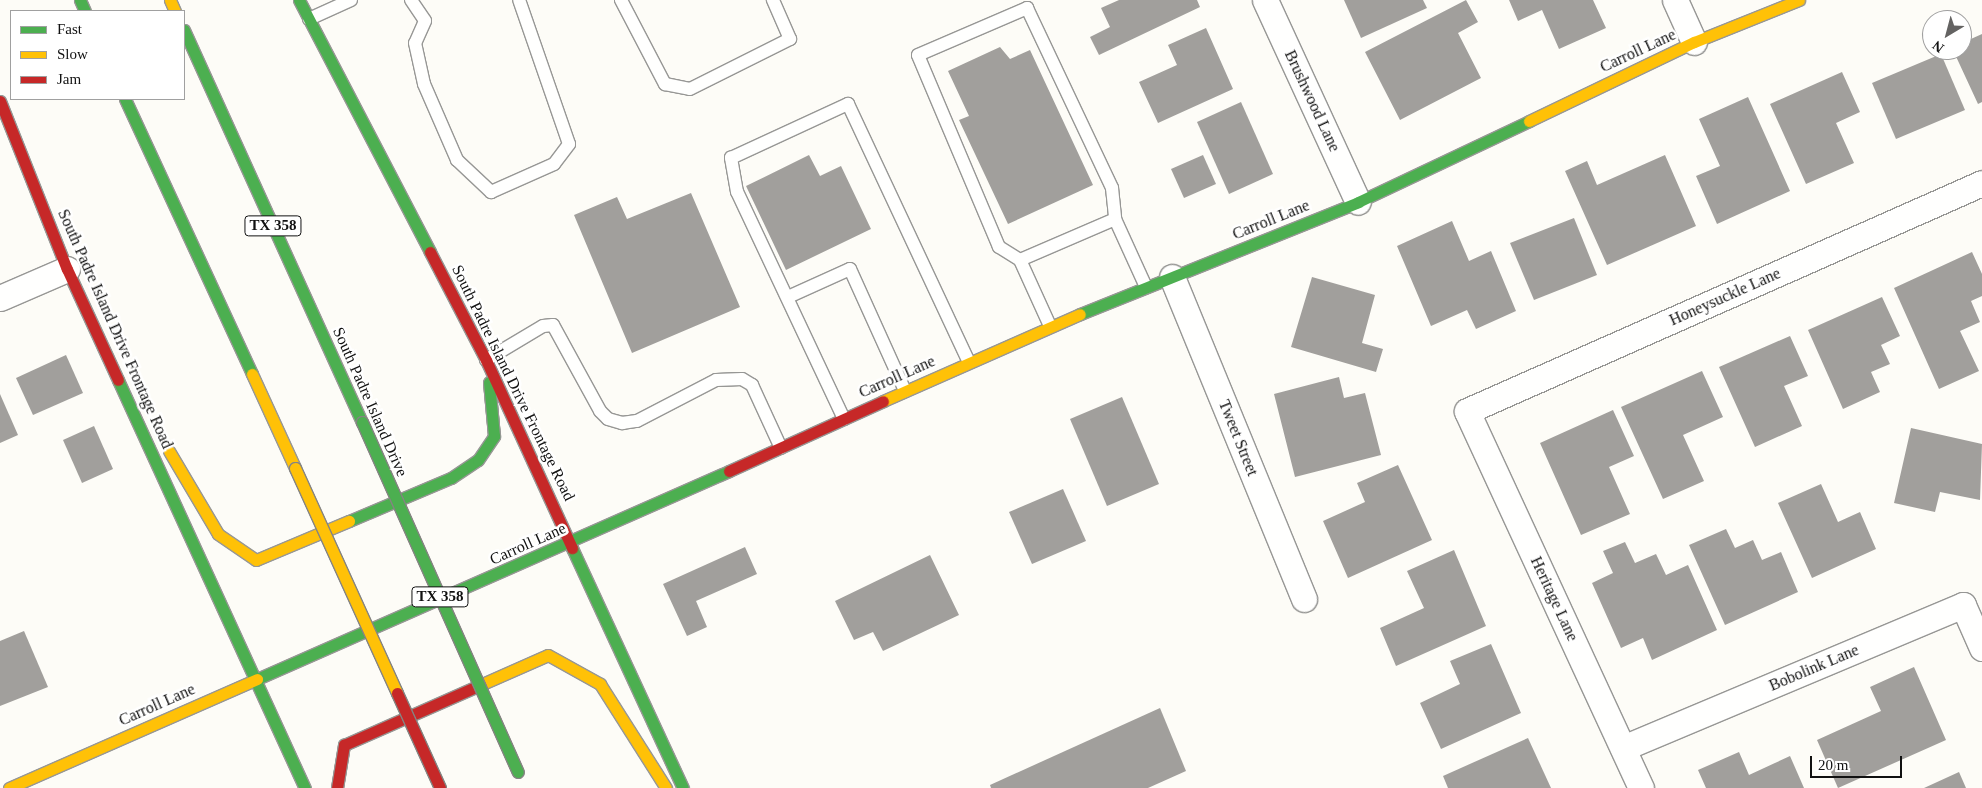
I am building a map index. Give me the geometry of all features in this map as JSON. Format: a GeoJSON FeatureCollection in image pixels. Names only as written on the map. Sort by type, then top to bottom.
{"type":"FeatureCollection","features":[{"type":"Feature","properties":{"kind":"main road","name":"South Padre Island Drive Frontage Road"},"geometry":{"type":"LineString","coordinates":[[299,0],[486,360],[572,542],[683,788]]}},
{"type":"Feature","properties":{"kind":"main road","name":"Carroll Lane"},"geometry":{"type":"LineString","coordinates":[[9,788],[572,542],[1050,326],[1358,202],[1694,42],[1799,0]]}},
{"type":"Feature","properties":{"kind":"main road","name":"South Padre Island Drive"},"geometry":{"type":"LineString","coordinates":[[185,32],[526,788]]}},
{"type":"Feature","properties":{"kind":"main road"},"geometry":{"type":"LineString","coordinates":[[125,100],[440,788]]}},
{"type":"Feature","properties":{"kind":"main road","name":"South Padre Island Drive Frontage Road"},"geometry":{"type":"LineString","coordinates":[[0,101],[67,269],[106,345],[254,680],[305,788]]}},
{"type":"Feature","properties":{"kind":"main road"},"geometry":{"type":"LineString","coordinates":[[106,345],[218,534],[256,560],[451,478],[478,460],[494,436],[486,360]]}},
{"type":"Feature","properties":{"kind":"main road"},"geometry":{"type":"LineString","coordinates":[[337,788],[344,745],[548,655],[600,684],[666,788]]}},
{"type":"Feature","properties":{"kind":"street","name":"Brushwood Lane"},"geometry":{"type":"LineString","coordinates":[[1266,0],[1358,202]]}},
{"type":"Feature","properties":{"kind":"street"},"geometry":{"type":"LineString","coordinates":[[1675,0],[1694,42]]}},
{"type":"Feature","properties":{"kind":"street","name":"Honeysuckle Lane"},"geometry":{"type":"LineString","coordinates":[[1468,411],[1982,183]]}},
{"type":"Feature","properties":{"kind":"street"},"geometry":{"type":"LineString","coordinates":[[0,298],[67,269]]}},
{"type":"Feature","properties":{"kind":"street","name":"Tweet Street"},"geometry":{"type":"LineString","coordinates":[[1172,277],[1304,599]]}},
{"type":"Feature","properties":{"kind":"street","name":"Heritage Lane"},"geometry":{"type":"LineString","coordinates":[[1468,411],[1641,788]]}},
{"type":"Feature","properties":{"kind":"street","name":"Bobolink Lane"},"geometry":{"type":"LineString","coordinates":[[1623,748],[1963,606],[1982,648]]}},
{"type":"Feature","properties":{"kind":"lane"},"geometry":{"type":"LineString","coordinates":[[309,19],[351,0]]}},
{"type":"Feature","properties":{"kind":"lane"},"geometry":{"type":"LineString","coordinates":[[411,0],[425,21],[415,42],[424,84],[457,160],[491,192],[554,164],[569,144],[519,0]]}},
{"type":"Feature","properties":{"kind":"lane"},"geometry":{"type":"LineString","coordinates":[[621,0],[665,84],[690,89],[790,38],[773,0]]}},
{"type":"Feature","properties":{"kind":"lane"},"geometry":{"type":"LineString","coordinates":[[1050,326],[1020,260],[999,247],[918,56],[1027,8],[1112,188],[1115,219],[1146,287]]}},
{"type":"Feature","properties":{"kind":"lane"},"geometry":{"type":"LineString","coordinates":[[844,419],[737,192],[731,158],[848,104],[969,362]]}},
{"type":"Feature","properties":{"kind":"lane"},"geometry":{"type":"LineString","coordinates":[[1020,260],[1115,219]]}},
{"type":"Feature","properties":{"kind":"lane"},"geometry":{"type":"LineString","coordinates":[[788,297],[850,269],[905,391]]}},
{"type":"Feature","properties":{"kind":"lane"},"geometry":{"type":"LineString","coordinates":[[486,360],[544,326],[553,325],[600,411],[622,422],[637,421],[716,380],[742,379],[752,385],[781,448]]}},
{"type":"Feature","properties":{"kind":"building"},"geometry":{"type":"Polygon","coordinates":[[[1119,0],[1197,0],[1200,7],[1099,55],[1090,37],[1110,27],[1101,8],[1119,0]]]}},
{"type":"Feature","properties":{"kind":"building"},"geometry":{"type":"Polygon","coordinates":[[[1344,0],[1423,0],[1427,8],[1361,38],[1344,0]]]}},
{"type":"Feature","properties":{"kind":"building"},"geometry":{"type":"Polygon","coordinates":[[[1466,0],[1478,22],[1458,33],[1481,78],[1400,120],[1365,52],[1466,0]]]}},
{"type":"Feature","properties":{"kind":"building"},"geometry":{"type":"Polygon","coordinates":[[[1509,0],[1593,0],[1606,28],[1559,49],[1542,10],[1518,21],[1509,0]]]}},
{"type":"Feature","properties":{"kind":"building"},"geometry":{"type":"Polygon","coordinates":[[[1206,28],[1233,89],[1158,123],[1139,82],[1177,65],[1168,45],[1206,28]]]}},
{"type":"Feature","properties":{"kind":"building"},"geometry":{"type":"Polygon","coordinates":[[[1982,34],[1982,102],[1978,104],[1958,60],[1972,60],[1972,38],[1982,34]]]}},
{"type":"Feature","properties":{"kind":"building"},"geometry":{"type":"Polygon","coordinates":[[[1000,47],[1010,59],[1030,50],[1093,185],[1008,224],[959,120],[969,116],[948,71],[1000,47]]]}},
{"type":"Feature","properties":{"kind":"building"},"geometry":{"type":"Polygon","coordinates":[[[1927,60],[1944,60],[1965,110],[1896,139],[1872,83],[1927,60]]]}},
{"type":"Feature","properties":{"kind":"building"},"geometry":{"type":"Polygon","coordinates":[[[1842,72],[1860,112],[1836,123],[1854,163],[1806,184],[1770,104],[1842,72]]]}},
{"type":"Feature","properties":{"kind":"building"},"geometry":{"type":"Polygon","coordinates":[[[1748,97],[1790,191],[1717,224],[1696,176],[1720,166],[1699,119],[1748,97]]]}},
{"type":"Feature","properties":{"kind":"building"},"geometry":{"type":"Polygon","coordinates":[[[1241,102],[1273,174],[1229,194],[1197,122],[1241,102]]]}},
{"type":"Feature","properties":{"kind":"building"},"geometry":{"type":"Polygon","coordinates":[[[809,155],[820,176],[841,166],[871,229],[786,270],[746,186],[809,155]]]}},
{"type":"Feature","properties":{"kind":"building"},"geometry":{"type":"Polygon","coordinates":[[[1203,155],[1216,184],[1184,198],[1171,169],[1203,155]]]}},
{"type":"Feature","properties":{"kind":"building"},"geometry":{"type":"Polygon","coordinates":[[[1665,155],[1696,226],[1607,265],[1565,171],[1587,161],[1597,185],[1665,155]]]}},
{"type":"Feature","properties":{"kind":"building"},"geometry":{"type":"Polygon","coordinates":[[[691,193],[740,307],[632,353],[574,215],[617,197],[627,219],[691,193]]]}},
{"type":"Feature","properties":{"kind":"building"},"geometry":{"type":"Polygon","coordinates":[[[1574,218],[1597,275],[1534,300],[1510,243],[1574,218]]]}},
{"type":"Feature","properties":{"kind":"building"},"geometry":{"type":"Polygon","coordinates":[[[1452,221],[1469,261],[1491,251],[1516,311],[1476,329],[1467,310],[1431,326],[1397,246],[1452,221]]]}},
{"type":"Feature","properties":{"kind":"building"},"geometry":{"type":"Polygon","coordinates":[[[1972,252],[1982,274],[1982,296],[1971,301],[1980,322],[1960,331],[1979,371],[1939,389],[1894,288],[1972,252]]]}},
{"type":"Feature","properties":{"kind":"building"},"geometry":{"type":"Polygon","coordinates":[[[1312,277],[1375,295],[1362,343],[1383,349],[1376,372],[1291,347],[1312,277]]]}},
{"type":"Feature","properties":{"kind":"building"},"geometry":{"type":"Polygon","coordinates":[[[1882,297],[1900,336],[1881,345],[1890,364],[1871,372],[1880,392],[1843,409],[1808,330],[1882,297]]]}},
{"type":"Feature","properties":{"kind":"building"},"geometry":{"type":"Polygon","coordinates":[[[1790,336],[1808,376],[1784,386],[1802,426],[1755,447],[1719,367],[1790,336]]]}},
{"type":"Feature","properties":{"kind":"building"},"geometry":{"type":"Polygon","coordinates":[[[66,355],[83,393],[33,415],[16,378],[66,355]]]}},
{"type":"Feature","properties":{"kind":"building"},"geometry":{"type":"Polygon","coordinates":[[[1702,371],[1723,417],[1683,435],[1704,481],[1663,499],[1621,407],[1702,371]]]}},
{"type":"Feature","properties":{"kind":"building"},"geometry":{"type":"Polygon","coordinates":[[[1339,377],[1344,398],[1365,393],[1381,455],[1295,477],[1274,394],[1339,377]]]}},
{"type":"Feature","properties":{"kind":"building"},"geometry":{"type":"Polygon","coordinates":[[[0,394],[18,435],[0,443],[0,394]]]}},
{"type":"Feature","properties":{"kind":"building"},"geometry":{"type":"Polygon","coordinates":[[[1122,397],[1159,484],[1107,506],[1070,419],[1122,397]]]}},
{"type":"Feature","properties":{"kind":"building"},"geometry":{"type":"Polygon","coordinates":[[[1613,410],[1634,456],[1609,467],[1630,514],[1581,535],[1540,443],[1613,410]]]}},
{"type":"Feature","properties":{"kind":"building"},"geometry":{"type":"Polygon","coordinates":[[[94,426],[113,469],[82,483],[63,440],[94,426]]]}},
{"type":"Feature","properties":{"kind":"building"},"geometry":{"type":"Polygon","coordinates":[[[1911,428],[1982,444],[1980,500],[1940,492],[1935,512],[1894,503],[1911,428]]]}},
{"type":"Feature","properties":{"kind":"building"},"geometry":{"type":"Polygon","coordinates":[[[1398,465],[1432,540],[1348,578],[1323,521],[1365,502],[1357,483],[1398,465]]]}},
{"type":"Feature","properties":{"kind":"building"},"geometry":{"type":"Polygon","coordinates":[[[1821,484],[1838,522],[1860,512],[1876,549],[1812,578],[1778,503],[1821,484]]]}},
{"type":"Feature","properties":{"kind":"building"},"geometry":{"type":"Polygon","coordinates":[[[1063,489],[1086,541],[1032,564],[1009,512],[1063,489]]]}},
{"type":"Feature","properties":{"kind":"building"},"geometry":{"type":"Polygon","coordinates":[[[1726,529],[1735,548],[1753,540],[1762,560],[1781,552],[1798,592],[1725,625],[1689,545],[1726,529]]]}},
{"type":"Feature","properties":{"kind":"building"},"geometry":{"type":"Polygon","coordinates":[[[1625,542],[1635,563],[1656,554],[1666,575],[1688,565],[1717,630],[1652,660],[1643,638],[1621,648],[1592,583],[1613,573],[1603,551],[1625,542]]]}},
{"type":"Feature","properties":{"kind":"building"},"geometry":{"type":"Polygon","coordinates":[[[745,547],[757,574],[696,601],[707,627],[687,636],[663,584],[745,547]]]}},
{"type":"Feature","properties":{"kind":"building"},"geometry":{"type":"Polygon","coordinates":[[[1454,550],[1486,626],[1396,666],[1380,628],[1424,608],[1407,571],[1454,550]]]}},
{"type":"Feature","properties":{"kind":"building"},"geometry":{"type":"Polygon","coordinates":[[[930,555],[959,615],[883,651],[873,632],[854,640],[835,601],[930,555]]]}},
{"type":"Feature","properties":{"kind":"building"},"geometry":{"type":"Polygon","coordinates":[[[24,631],[48,687],[0,706],[0,641],[24,631]]]}},
{"type":"Feature","properties":{"kind":"building"},"geometry":{"type":"Polygon","coordinates":[[[1491,644],[1521,713],[1441,749],[1420,703],[1460,684],[1450,661],[1491,644]]]}},
{"type":"Feature","properties":{"kind":"building"},"geometry":{"type":"Polygon","coordinates":[[[1914,667],[1946,740],[1838,788],[1817,740],[1881,711],[1870,687],[1914,667]]]}},
{"type":"Feature","properties":{"kind":"building"},"geometry":{"type":"Polygon","coordinates":[[[1160,708],[1186,771],[1148,788],[991,788],[990,785],[1160,708]]]}},
{"type":"Feature","properties":{"kind":"building"},"geometry":{"type":"Polygon","coordinates":[[[1528,738],[1551,788],[1448,788],[1443,776],[1528,738]]]}},
{"type":"Feature","properties":{"kind":"building"},"geometry":{"type":"Polygon","coordinates":[[[1739,752],[1749,775],[1790,756],[1804,788],[1706,788],[1698,770],[1739,752]]]}},
{"type":"Feature","properties":{"kind":"building"},"geometry":{"type":"Polygon","coordinates":[[[1959,772],[1966,788],[1924,788],[1959,772]]]}},
{"type":"Feature","properties":{"kind":"traffic: fast"},"geometry":{"type":"LineString","coordinates":[[80,0],[85,10]]}},
{"type":"Feature","properties":{"kind":"traffic: fast"},"geometry":{"type":"LineString","coordinates":[[299,0],[430,252]]}},
{"type":"Feature","properties":{"kind":"traffic: fast"},"geometry":{"type":"LineString","coordinates":[[185,32],[362,422]]}},
{"type":"Feature","properties":{"kind":"traffic: fast"},"geometry":{"type":"LineString","coordinates":[[125,100],[252,374]]}},
{"type":"Feature","properties":{"kind":"traffic: fast"},"geometry":{"type":"LineString","coordinates":[[1080,314],[1358,202],[1529,121]]}},
{"type":"Feature","properties":{"kind":"traffic: fast"},"geometry":{"type":"LineString","coordinates":[[118,380],[305,788]]}},
{"type":"Feature","properties":{"kind":"traffic: fast"},"geometry":{"type":"LineString","coordinates":[[349,521],[451,478],[478,460],[494,436],[489,382]]}},
{"type":"Feature","properties":{"kind":"traffic: fast"},"geometry":{"type":"LineString","coordinates":[[362,422],[518,772]]}},
{"type":"Feature","properties":{"kind":"traffic: fast"},"geometry":{"type":"LineString","coordinates":[[257,679],[729,471]]}},
{"type":"Feature","properties":{"kind":"traffic: fast"},"geometry":{"type":"LineString","coordinates":[[572,548],[683,788]]}},
{"type":"Feature","properties":{"kind":"traffic: slow"},"geometry":{"type":"LineString","coordinates":[[170,0],[175,10]]}},
{"type":"Feature","properties":{"kind":"traffic: slow"},"geometry":{"type":"LineString","coordinates":[[1529,121],[1694,42],[1799,0]]}},
{"type":"Feature","properties":{"kind":"traffic: slow"},"geometry":{"type":"LineString","coordinates":[[883,401],[1080,314]]}},
{"type":"Feature","properties":{"kind":"traffic: slow"},"geometry":{"type":"LineString","coordinates":[[252,374],[295,468]]}},
{"type":"Feature","properties":{"kind":"traffic: slow"},"geometry":{"type":"LineString","coordinates":[[169,451],[218,534],[256,560],[349,521]]}},
{"type":"Feature","properties":{"kind":"traffic: slow"},"geometry":{"type":"LineString","coordinates":[[295,468],[397,693]]}},
{"type":"Feature","properties":{"kind":"traffic: slow"},"geometry":{"type":"LineString","coordinates":[[480,685],[548,655],[600,684],[666,788]]}},
{"type":"Feature","properties":{"kind":"traffic: slow"},"geometry":{"type":"LineString","coordinates":[[9,788],[257,679]]}},
{"type":"Feature","properties":{"kind":"traffic: jam"},"geometry":{"type":"LineString","coordinates":[[0,101],[67,269],[118,380]]}},
{"type":"Feature","properties":{"kind":"traffic: jam"},"geometry":{"type":"LineString","coordinates":[[430,252],[486,360],[572,548]]}},
{"type":"Feature","properties":{"kind":"traffic: jam"},"geometry":{"type":"LineString","coordinates":[[729,471],[883,401]]}},
{"type":"Feature","properties":{"kind":"traffic: jam"},"geometry":{"type":"LineString","coordinates":[[337,788],[344,745],[480,685]]}},
{"type":"Feature","properties":{"kind":"traffic: jam"},"geometry":{"type":"LineString","coordinates":[[397,693],[440,788]]}}]}
